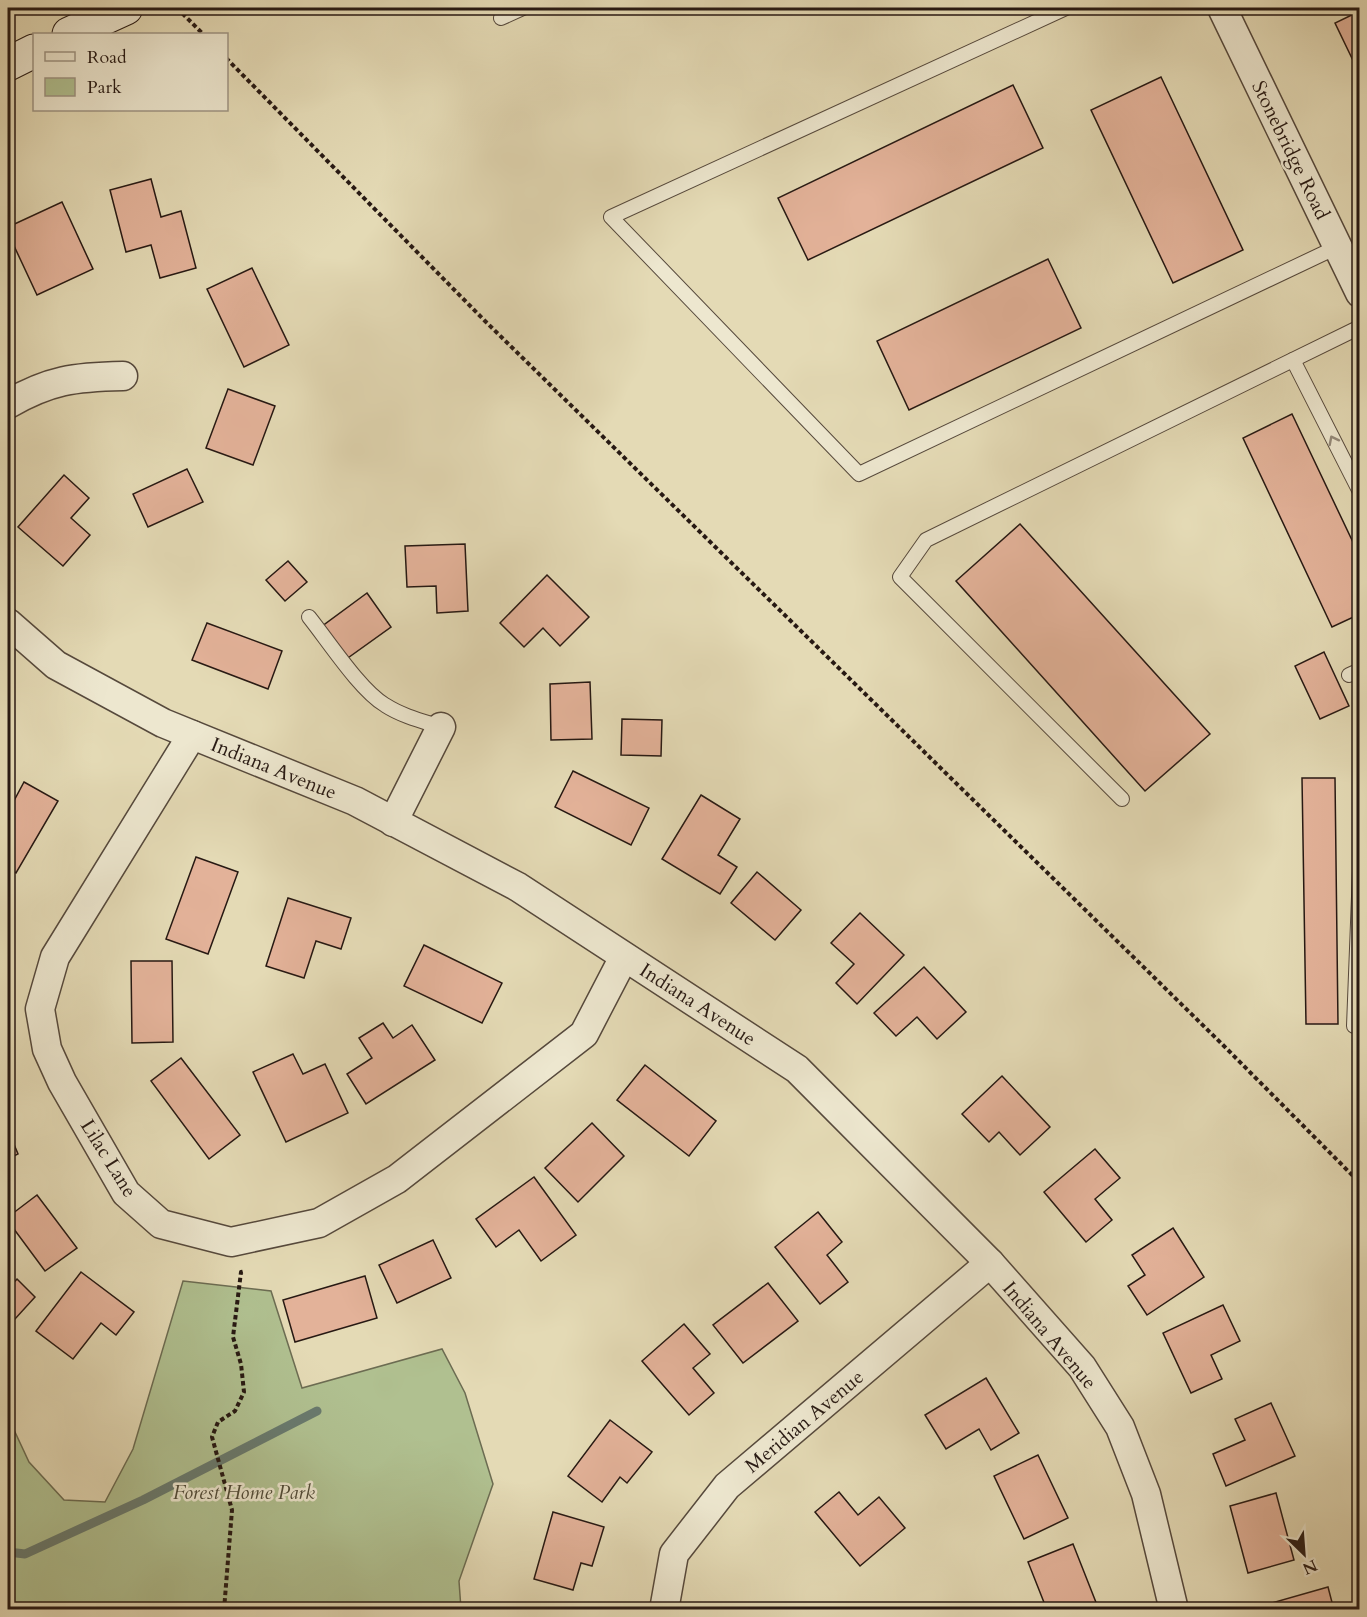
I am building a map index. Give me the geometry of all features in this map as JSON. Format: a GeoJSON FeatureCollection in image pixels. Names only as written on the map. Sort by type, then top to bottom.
{"type":"FeatureCollection","features":[{"type":"Feature","properties":{"kind":"street"},"geometry":{"type":"LineString","coordinates":[[71,33],[126,8]]}},
{"type":"Feature","properties":{"kind":"street","name":"Stonebridge Road"},"geometry":{"type":"LineString","coordinates":[[1222,8],[1359,292]]}},
{"type":"Feature","properties":{"kind":"street"},"geometry":{"type":"LineString","coordinates":[[8,64],[33,52]]}},
{"type":"Feature","properties":{"kind":"street"},"geometry":{"type":"LineString","coordinates":[[8,404],[33,389],[71,378],[123,376]]}},
{"type":"Feature","properties":{"kind":"street","name":"Indiana Avenue"},"geometry":{"type":"LineString","coordinates":[[8,623],[56,665],[163,723],[355,801],[518,887],[797,1069],[990,1263],[1082,1367],[1120,1427],[1146,1494],[1174,1610]]}},
{"type":"Feature","properties":{"kind":"street"},"geometry":{"type":"LineString","coordinates":[[393,822],[441,727]]}},
{"type":"Feature","properties":{"kind":"street","name":"Lilac Lane"},"geometry":{"type":"LineString","coordinates":[[192,735],[55,957],[40,1008],[47,1049],[68,1092],[126,1193],[161,1224],[231,1242],[319,1223],[397,1179],[584,1034],[624,957]]}},
{"type":"Feature","properties":{"kind":"street","name":"Meridian Avenue"},"geometry":{"type":"LineString","coordinates":[[664,1610],[674,1554],[727,1486],[990,1263]]}},
{"type":"Feature","properties":{"kind":"lane"},"geometry":{"type":"LineString","coordinates":[[501,18],[523,8]]}},
{"type":"Feature","properties":{"kind":"lane"},"geometry":{"type":"LineString","coordinates":[[1066,8],[610,217],[859,474],[1337,247]]}},
{"type":"Feature","properties":{"kind":"lane"},"geometry":{"type":"LineString","coordinates":[[1122,800],[900,577],[926,540],[1359,327]]}},
{"type":"Feature","properties":{"kind":"lane"},"geometry":{"type":"LineString","coordinates":[[1293,360],[1359,492]]}},
{"type":"Feature","properties":{"kind":"lane"},"geometry":{"type":"LineString","coordinates":[[309,617],[369,692],[382,704],[401,714],[441,727]]}},
{"type":"Feature","properties":{"kind":"lane"},"geometry":{"type":"LineString","coordinates":[[1354,1026],[1359,871]]}},
{"type":"Feature","properties":{"kind":"path"},"geometry":{"type":"LineString","coordinates":[[177,8],[202,33]]}},
{"type":"Feature","properties":{"kind":"path"},"geometry":{"type":"LineString","coordinates":[[228,60],[484,320],[1134,957],[1359,1183]]}},
{"type":"Feature","properties":{"kind":"path"},"geometry":{"type":"LineString","coordinates":[[224,1610],[232,1510],[212,1437],[218,1422],[235,1411],[244,1392],[241,1364],[233,1337],[241,1272],[252,1269]]}},
{"type":"Feature","properties":{"kind":"green space","name":"Forest Home Park"},"geometry":{"type":"Polygon","coordinates":[[[183,1281],[271,1291],[302,1388],[442,1349],[465,1393],[493,1484],[459,1581],[461,1609],[8,1609],[8,1417],[29,1462],[64,1500],[105,1502],[133,1449],[183,1281]]]}},
{"type":"Feature","properties":{"kind":"building"},"geometry":{"type":"Polygon","coordinates":[[[1360,11],[1360,75],[1335,23],[1360,11]]]}},
{"type":"Feature","properties":{"kind":"building"},"geometry":{"type":"Polygon","coordinates":[[[1161,77],[1243,250],[1173,283],[1091,110],[1161,77]]]}},
{"type":"Feature","properties":{"kind":"building"},"geometry":{"type":"Polygon","coordinates":[[[1013,85],[1043,148],[808,260],[778,198],[1013,85]]]}},
{"type":"Feature","properties":{"kind":"building"},"geometry":{"type":"Polygon","coordinates":[[[151,179],[161,217],[181,211],[196,268],[160,278],[151,245],[126,252],[110,190],[151,179]]]}},
{"type":"Feature","properties":{"kind":"building"},"geometry":{"type":"Polygon","coordinates":[[[62,202],[93,269],[37,295],[8,233],[8,227],[62,202]]]}},
{"type":"Feature","properties":{"kind":"building"},"geometry":{"type":"Polygon","coordinates":[[[1048,259],[1081,328],[909,410],[877,341],[1048,259]]]}},
{"type":"Feature","properties":{"kind":"building"},"geometry":{"type":"Polygon","coordinates":[[[252,268],[289,345],[244,367],[207,289],[252,268]]]}},
{"type":"Feature","properties":{"kind":"building"},"geometry":{"type":"Polygon","coordinates":[[[228,389],[275,406],[253,465],[206,448],[228,389]]]}},
{"type":"Feature","properties":{"kind":"building"},"geometry":{"type":"Polygon","coordinates":[[[1292,414],[1360,557],[1360,614],[1332,627],[1243,438],[1292,414]]]}},
{"type":"Feature","properties":{"kind":"building"},"geometry":{"type":"Polygon","coordinates":[[[187,469],[203,502],[148,527],[133,494],[187,469]]]}},
{"type":"Feature","properties":{"kind":"building"},"geometry":{"type":"Polygon","coordinates":[[[64,475],[89,498],[71,518],[90,535],[63,566],[18,527],[64,475]]]}},
{"type":"Feature","properties":{"kind":"building"},"geometry":{"type":"Polygon","coordinates":[[[1020,524],[1210,734],[1145,791],[956,581],[1020,524]]]}},
{"type":"Feature","properties":{"kind":"building"},"geometry":{"type":"Polygon","coordinates":[[[465,544],[468,611],[437,613],[436,586],[407,587],[405,546],[465,544]]]}},
{"type":"Feature","properties":{"kind":"building"},"geometry":{"type":"Polygon","coordinates":[[[288,561],[307,582],[285,601],[266,580],[288,561]]]}},
{"type":"Feature","properties":{"kind":"building"},"geometry":{"type":"Polygon","coordinates":[[[547,575],[589,617],[560,646],[543,628],[524,647],[500,623],[547,575]]]}},
{"type":"Feature","properties":{"kind":"building"},"geometry":{"type":"Polygon","coordinates":[[[367,593],[391,627],[345,660],[321,627],[367,593]]]}},
{"type":"Feature","properties":{"kind":"building"},"geometry":{"type":"Polygon","coordinates":[[[207,623],[282,651],[268,689],[192,660],[207,623]]]}},
{"type":"Feature","properties":{"kind":"building"},"geometry":{"type":"Polygon","coordinates":[[[1324,652],[1349,706],[1320,719],[1295,666],[1324,652]]]}},
{"type":"Feature","properties":{"kind":"building"},"geometry":{"type":"Polygon","coordinates":[[[590,682],[592,739],[551,740],[550,684],[590,682]]]}},
{"type":"Feature","properties":{"kind":"building"},"geometry":{"type":"Polygon","coordinates":[[[622,719],[662,720],[661,756],[621,755],[622,719]]]}},
{"type":"Feature","properties":{"kind":"building"},"geometry":{"type":"Polygon","coordinates":[[[573,771],[649,808],[631,845],[555,807],[573,771]]]}},
{"type":"Feature","properties":{"kind":"building"},"geometry":{"type":"Polygon","coordinates":[[[1302,778],[1335,778],[1338,1024],[1306,1024],[1302,778]]]}},
{"type":"Feature","properties":{"kind":"building"},"geometry":{"type":"Polygon","coordinates":[[[24,782],[58,801],[16,873],[8,868],[8,812],[24,782]]]}},
{"type":"Feature","properties":{"kind":"building"},"geometry":{"type":"Polygon","coordinates":[[[701,795],[740,819],[718,855],[737,867],[720,894],[662,859],[701,795]]]}},
{"type":"Feature","properties":{"kind":"building"},"geometry":{"type":"Polygon","coordinates":[[[196,857],[238,872],[208,954],[166,939],[196,857]]]}},
{"type":"Feature","properties":{"kind":"building"},"geometry":{"type":"Polygon","coordinates":[[[757,872],[801,910],[775,940],[731,903],[757,872]]]}},
{"type":"Feature","properties":{"kind":"building"},"geometry":{"type":"Polygon","coordinates":[[[288,898],[351,918],[341,949],[316,941],[304,978],[266,966],[288,898]]]}},
{"type":"Feature","properties":{"kind":"building"},"geometry":{"type":"Polygon","coordinates":[[[860,913],[904,955],[857,1004],[836,983],[854,964],[831,943],[860,913]]]}},
{"type":"Feature","properties":{"kind":"building"},"geometry":{"type":"Polygon","coordinates":[[[424,945],[502,983],[482,1023],[404,986],[424,945]]]}},
{"type":"Feature","properties":{"kind":"building"},"geometry":{"type":"Polygon","coordinates":[[[131,961],[172,961],[173,1042],[132,1043],[131,961]]]}},
{"type":"Feature","properties":{"kind":"building"},"geometry":{"type":"Polygon","coordinates":[[[924,967],[966,1012],[937,1039],[917,1017],[896,1036],[874,1013],[924,967]]]}},
{"type":"Feature","properties":{"kind":"building"},"geometry":{"type":"Polygon","coordinates":[[[383,1023],[393,1038],[412,1025],[435,1060],[366,1104],[347,1074],[372,1058],[359,1038],[383,1023]]]}},
{"type":"Feature","properties":{"kind":"building"},"geometry":{"type":"Polygon","coordinates":[[[293,1054],[303,1074],[325,1064],[348,1113],[286,1142],[253,1072],[293,1054]]]}},
{"type":"Feature","properties":{"kind":"building"},"geometry":{"type":"Polygon","coordinates":[[[181,1058],[240,1135],[209,1159],[151,1081],[181,1058]]]}},
{"type":"Feature","properties":{"kind":"building"},"geometry":{"type":"Polygon","coordinates":[[[645,1065],[716,1121],[689,1156],[617,1100],[645,1065]]]}},
{"type":"Feature","properties":{"kind":"building"},"geometry":{"type":"Polygon","coordinates":[[[1002,1076],[1050,1127],[1020,1155],[999,1132],[989,1142],[962,1114],[1002,1076]]]}},
{"type":"Feature","properties":{"kind":"building"},"geometry":{"type":"Polygon","coordinates":[[[592,1123],[624,1156],[578,1202],[545,1168],[592,1123]]]}},
{"type":"Feature","properties":{"kind":"building"},"geometry":{"type":"Polygon","coordinates":[[[8,1130],[18,1154],[8,1159],[8,1130]]]}},
{"type":"Feature","properties":{"kind":"building"},"geometry":{"type":"Polygon","coordinates":[[[1095,1149],[1120,1178],[1095,1199],[1112,1220],[1086,1242],[1044,1192],[1095,1149]]]}},
{"type":"Feature","properties":{"kind":"building"},"geometry":{"type":"Polygon","coordinates":[[[534,1177],[576,1235],[541,1261],[519,1230],[496,1247],[476,1219],[534,1177]]]}},
{"type":"Feature","properties":{"kind":"building"},"geometry":{"type":"Polygon","coordinates":[[[37,1195],[77,1248],[45,1271],[8,1221],[8,1217],[37,1195]]]}},
{"type":"Feature","properties":{"kind":"building"},"geometry":{"type":"Polygon","coordinates":[[[818,1212],[842,1242],[827,1255],[848,1282],[820,1304],[775,1247],[818,1212]]]}},
{"type":"Feature","properties":{"kind":"building"},"geometry":{"type":"Polygon","coordinates":[[[1173,1228],[1204,1277],[1147,1315],[1128,1286],[1145,1275],[1132,1255],[1173,1228]]]}},
{"type":"Feature","properties":{"kind":"building"},"geometry":{"type":"Polygon","coordinates":[[[433,1240],[451,1278],[397,1303],[379,1265],[433,1240]]]}},
{"type":"Feature","properties":{"kind":"building"},"geometry":{"type":"Polygon","coordinates":[[[81,1272],[134,1312],[116,1335],[101,1323],[73,1359],[36,1331],[81,1272]]]}},
{"type":"Feature","properties":{"kind":"building"},"geometry":{"type":"Polygon","coordinates":[[[365,1276],[377,1318],[295,1342],[283,1300],[365,1276]]]}},
{"type":"Feature","properties":{"kind":"building"},"geometry":{"type":"Polygon","coordinates":[[[17,1279],[35,1297],[15,1319],[8,1312],[8,1289],[17,1279]]]}},
{"type":"Feature","properties":{"kind":"building"},"geometry":{"type":"Polygon","coordinates":[[[768,1283],[798,1321],[743,1363],[713,1325],[768,1283]]]}},
{"type":"Feature","properties":{"kind":"building"},"geometry":{"type":"Polygon","coordinates":[[[1223,1305],[1240,1341],[1211,1355],[1222,1379],[1191,1393],[1163,1333],[1223,1305]]]}},
{"type":"Feature","properties":{"kind":"building"},"geometry":{"type":"Polygon","coordinates":[[[684,1324],[710,1354],[693,1368],[714,1393],[689,1415],[642,1361],[684,1324]]]}},
{"type":"Feature","properties":{"kind":"building"},"geometry":{"type":"Polygon","coordinates":[[[986,1378],[1019,1433],[991,1450],[979,1429],[946,1449],[925,1415],[986,1378]]]}},
{"type":"Feature","properties":{"kind":"building"},"geometry":{"type":"Polygon","coordinates":[[[1271,1403],[1295,1456],[1226,1486],[1213,1454],[1245,1440],[1235,1419],[1271,1403]]]}},
{"type":"Feature","properties":{"kind":"building"},"geometry":{"type":"Polygon","coordinates":[[[610,1420],[652,1452],[627,1483],[620,1477],[602,1502],[568,1476],[610,1420]]]}},
{"type":"Feature","properties":{"kind":"building"},"geometry":{"type":"Polygon","coordinates":[[[1038,1455],[1068,1518],[1024,1539],[994,1476],[1038,1455]]]}},
{"type":"Feature","properties":{"kind":"building"},"geometry":{"type":"Polygon","coordinates":[[[839,1492],[858,1515],[879,1497],[905,1528],[860,1566],[815,1512],[839,1492]]]}},
{"type":"Feature","properties":{"kind":"building"},"geometry":{"type":"Polygon","coordinates":[[[1276,1493],[1294,1560],[1248,1573],[1230,1506],[1276,1493]]]}},
{"type":"Feature","properties":{"kind":"building"},"geometry":{"type":"Polygon","coordinates":[[[553,1512],[604,1527],[592,1566],[581,1563],[573,1590],[534,1579],[553,1512]]]}},
{"type":"Feature","properties":{"kind":"building"},"geometry":{"type":"Polygon","coordinates":[[[1073,1544],[1099,1610],[1047,1610],[1028,1562],[1073,1544]]]}},
{"type":"Feature","properties":{"kind":"building"},"geometry":{"type":"Polygon","coordinates":[[[1328,1587],[1334,1610],[1254,1610],[1254,1608],[1328,1587]]]}},
{"type":"Feature","properties":{"kind":"waterway"},"geometry":{"type":"LineString","coordinates":[[8,1552],[25,1554],[143,1500],[317,1411]]}}]}
